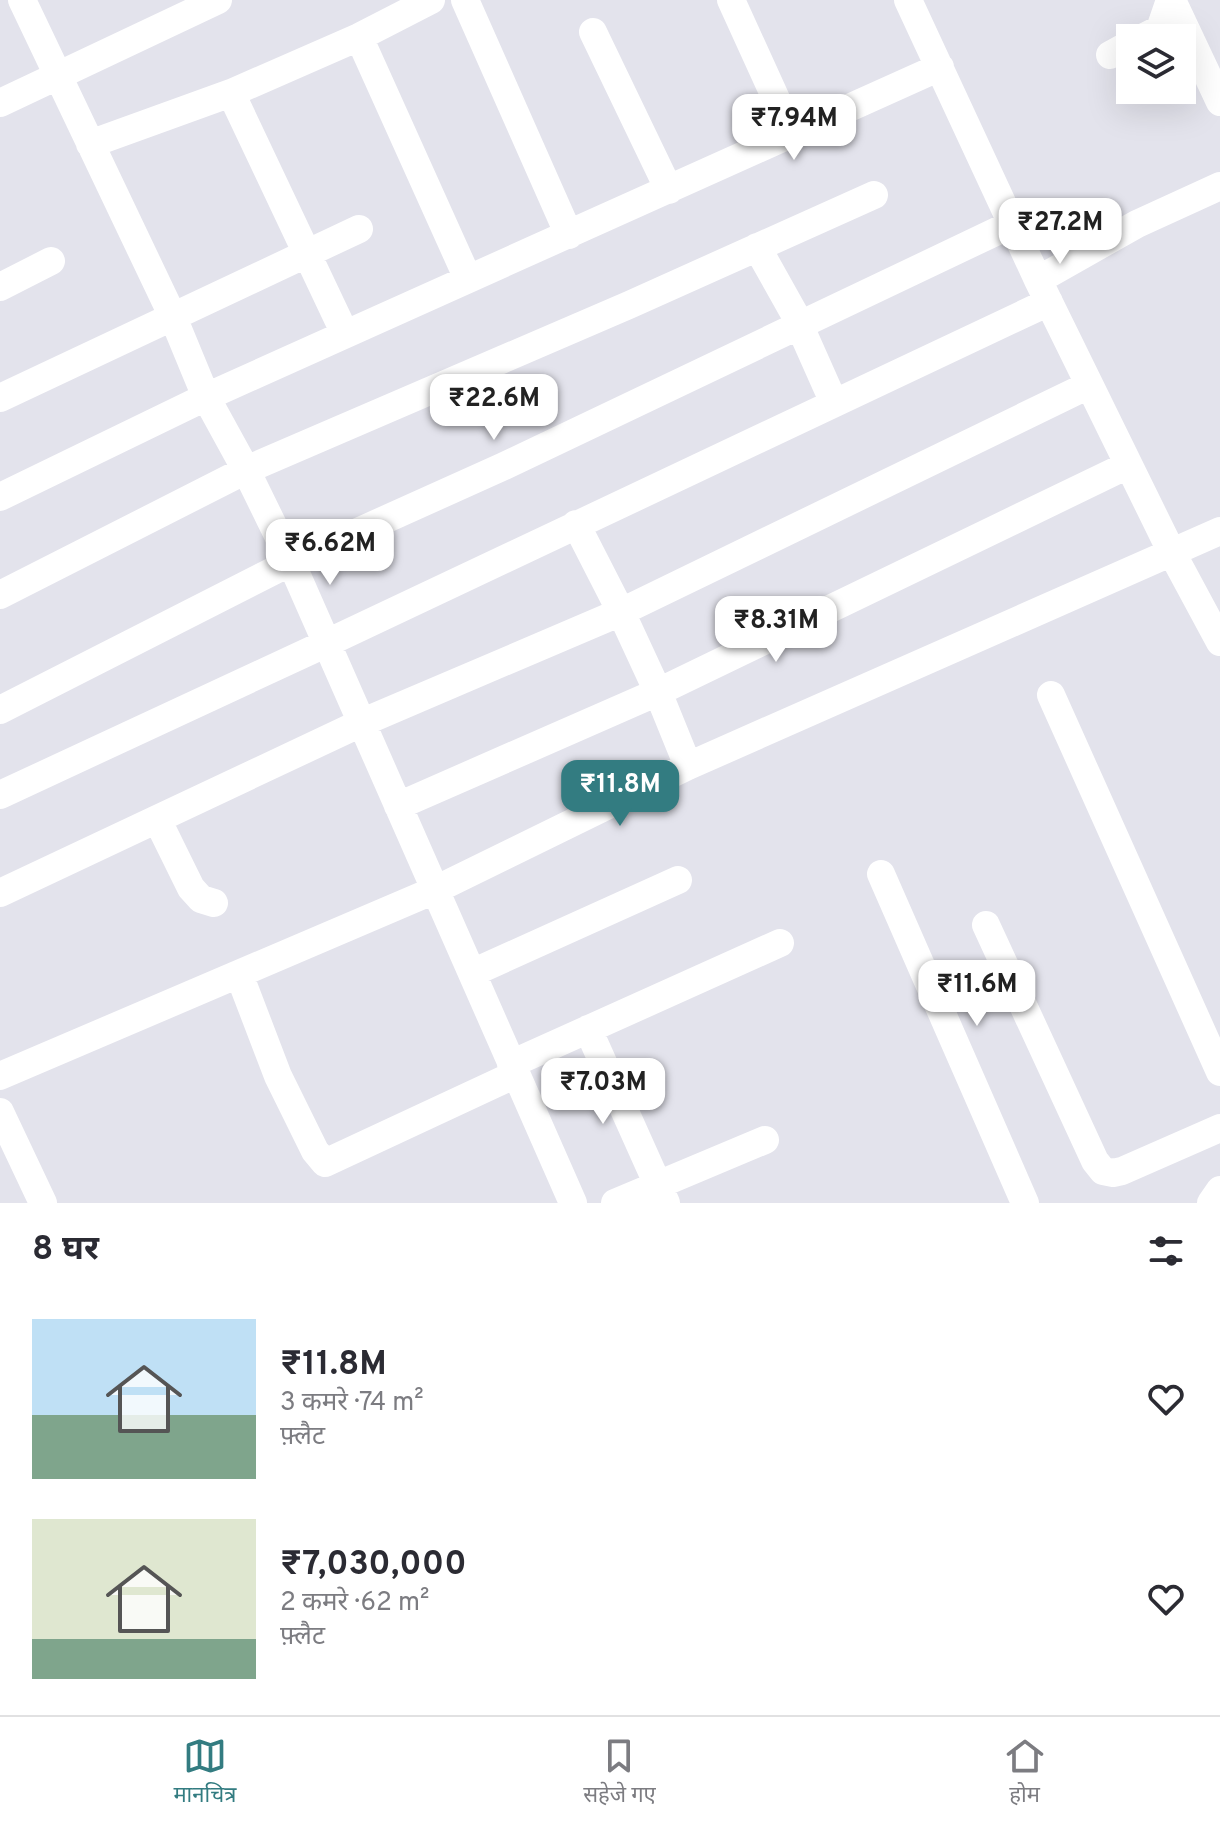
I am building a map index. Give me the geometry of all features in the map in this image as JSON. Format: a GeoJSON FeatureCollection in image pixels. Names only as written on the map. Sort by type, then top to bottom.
{"type":"FeatureCollection","features":[{"type":"Feature","properties":{"kind":"street"},"geometry":{"type":"LineString","coordinates":[[22,0],[173,317],[206,397],[291,562],[573,1203]]}},
{"type":"Feature","properties":{"kind":"street"},"geometry":{"type":"LineString","coordinates":[[0,103],[218,0]]}},
{"type":"Feature","properties":{"kind":"street"},"geometry":{"type":"LineString","coordinates":[[90,144],[231,93],[359,37],[431,0]]}},
{"type":"Feature","properties":{"kind":"street"},"geometry":{"type":"LineString","coordinates":[[465,0],[569,235]]}},
{"type":"Feature","properties":{"kind":"street"},"geometry":{"type":"LineString","coordinates":[[731,0],[792,134]]}},
{"type":"Feature","properties":{"kind":"street"},"geometry":{"type":"LineString","coordinates":[[908,0],[1089,385],[1220,642]]}},
{"type":"Feature","properties":{"kind":"street"},"geometry":{"type":"LineString","coordinates":[[1162,24],[1171,0]]}},
{"type":"Feature","properties":{"kind":"street"},"geometry":{"type":"LineString","coordinates":[[1171,0],[1220,102]]}},
{"type":"Feature","properties":{"kind":"street"},"geometry":{"type":"LineString","coordinates":[[593,32],[669,190]]}},
{"type":"Feature","properties":{"kind":"street"},"geometry":{"type":"LineString","coordinates":[[359,37],[468,279]]}},
{"type":"Feature","properties":{"kind":"street"},"geometry":{"type":"LineString","coordinates":[[0,497],[206,397],[940,67]]}},
{"type":"Feature","properties":{"kind":"street"},"geometry":{"type":"LineString","coordinates":[[231,93],[345,334]]}},
{"type":"Feature","properties":{"kind":"street"},"geometry":{"type":"LineString","coordinates":[[0,795],[834,403],[1044,291],[1137,224],[1220,186]]}},
{"type":"Feature","properties":{"kind":"street"},"geometry":{"type":"LineString","coordinates":[[0,595],[246,470],[874,195]]}},
{"type":"Feature","properties":{"kind":"street"},"geometry":{"type":"LineString","coordinates":[[0,710],[291,562],[502,467],[1012,224]]}},
{"type":"Feature","properties":{"kind":"street"},"geometry":{"type":"LineString","coordinates":[[0,398],[359,229]]}},
{"type":"Feature","properties":{"kind":"street"},"geometry":{"type":"LineString","coordinates":[[757,247],[801,325],[834,403]]}},
{"type":"Feature","properties":{"kind":"street"},"geometry":{"type":"LineString","coordinates":[[0,287],[51,261]]}},
{"type":"Feature","properties":{"kind":"street"},"geometry":{"type":"LineString","coordinates":[[0,893],[361,723],[621,612],[1089,385]]}},
{"type":"Feature","properties":{"kind":"street"},"geometry":{"type":"LineString","coordinates":[[398,806],[658,692],[1128,465]]}},
{"type":"Feature","properties":{"kind":"street"},"geometry":{"type":"LineString","coordinates":[[576,524],[621,612],[688,766]]}},
{"type":"Feature","properties":{"kind":"street"},"geometry":{"type":"LineString","coordinates":[[0,1076],[435,890],[688,766],[1220,531]]}},
{"type":"Feature","properties":{"kind":"street"},"geometry":{"type":"LineString","coordinates":[[1051,695],[1220,1072]]}},
{"type":"Feature","properties":{"kind":"street"},"geometry":{"type":"LineString","coordinates":[[157,819],[191,888],[201,899],[214,903]]}},
{"type":"Feature","properties":{"kind":"street"},"geometry":{"type":"LineString","coordinates":[[881,874],[1025,1203]]}},
{"type":"Feature","properties":{"kind":"street"},"geometry":{"type":"LineString","coordinates":[[472,973],[678,880]]}},
{"type":"Feature","properties":{"kind":"street"},"geometry":{"type":"LineString","coordinates":[[986,925],[1095,1161],[1103,1171],[1122,1171],[1220,1128]]}},
{"type":"Feature","properties":{"kind":"street"},"geometry":{"type":"LineString","coordinates":[[511,1064],[780,943]]}},
{"type":"Feature","properties":{"kind":"street"},"geometry":{"type":"LineString","coordinates":[[239,974],[278,1076],[315,1151],[325,1163],[514,1075],[511,1064]]}},
{"type":"Feature","properties":{"kind":"street"},"geometry":{"type":"LineString","coordinates":[[588,1029],[662,1194]]}},
{"type":"Feature","properties":{"kind":"street"},"geometry":{"type":"LineString","coordinates":[[0,1112],[43,1203]]}},
{"type":"Feature","properties":{"kind":"street"},"geometry":{"type":"LineString","coordinates":[[615,1203],[662,1194],[765,1140]]}},
{"type":"Feature","properties":{"kind":"street"},"geometry":{"type":"LineString","coordinates":[[1211,1203],[1220,1190]]}}]}
